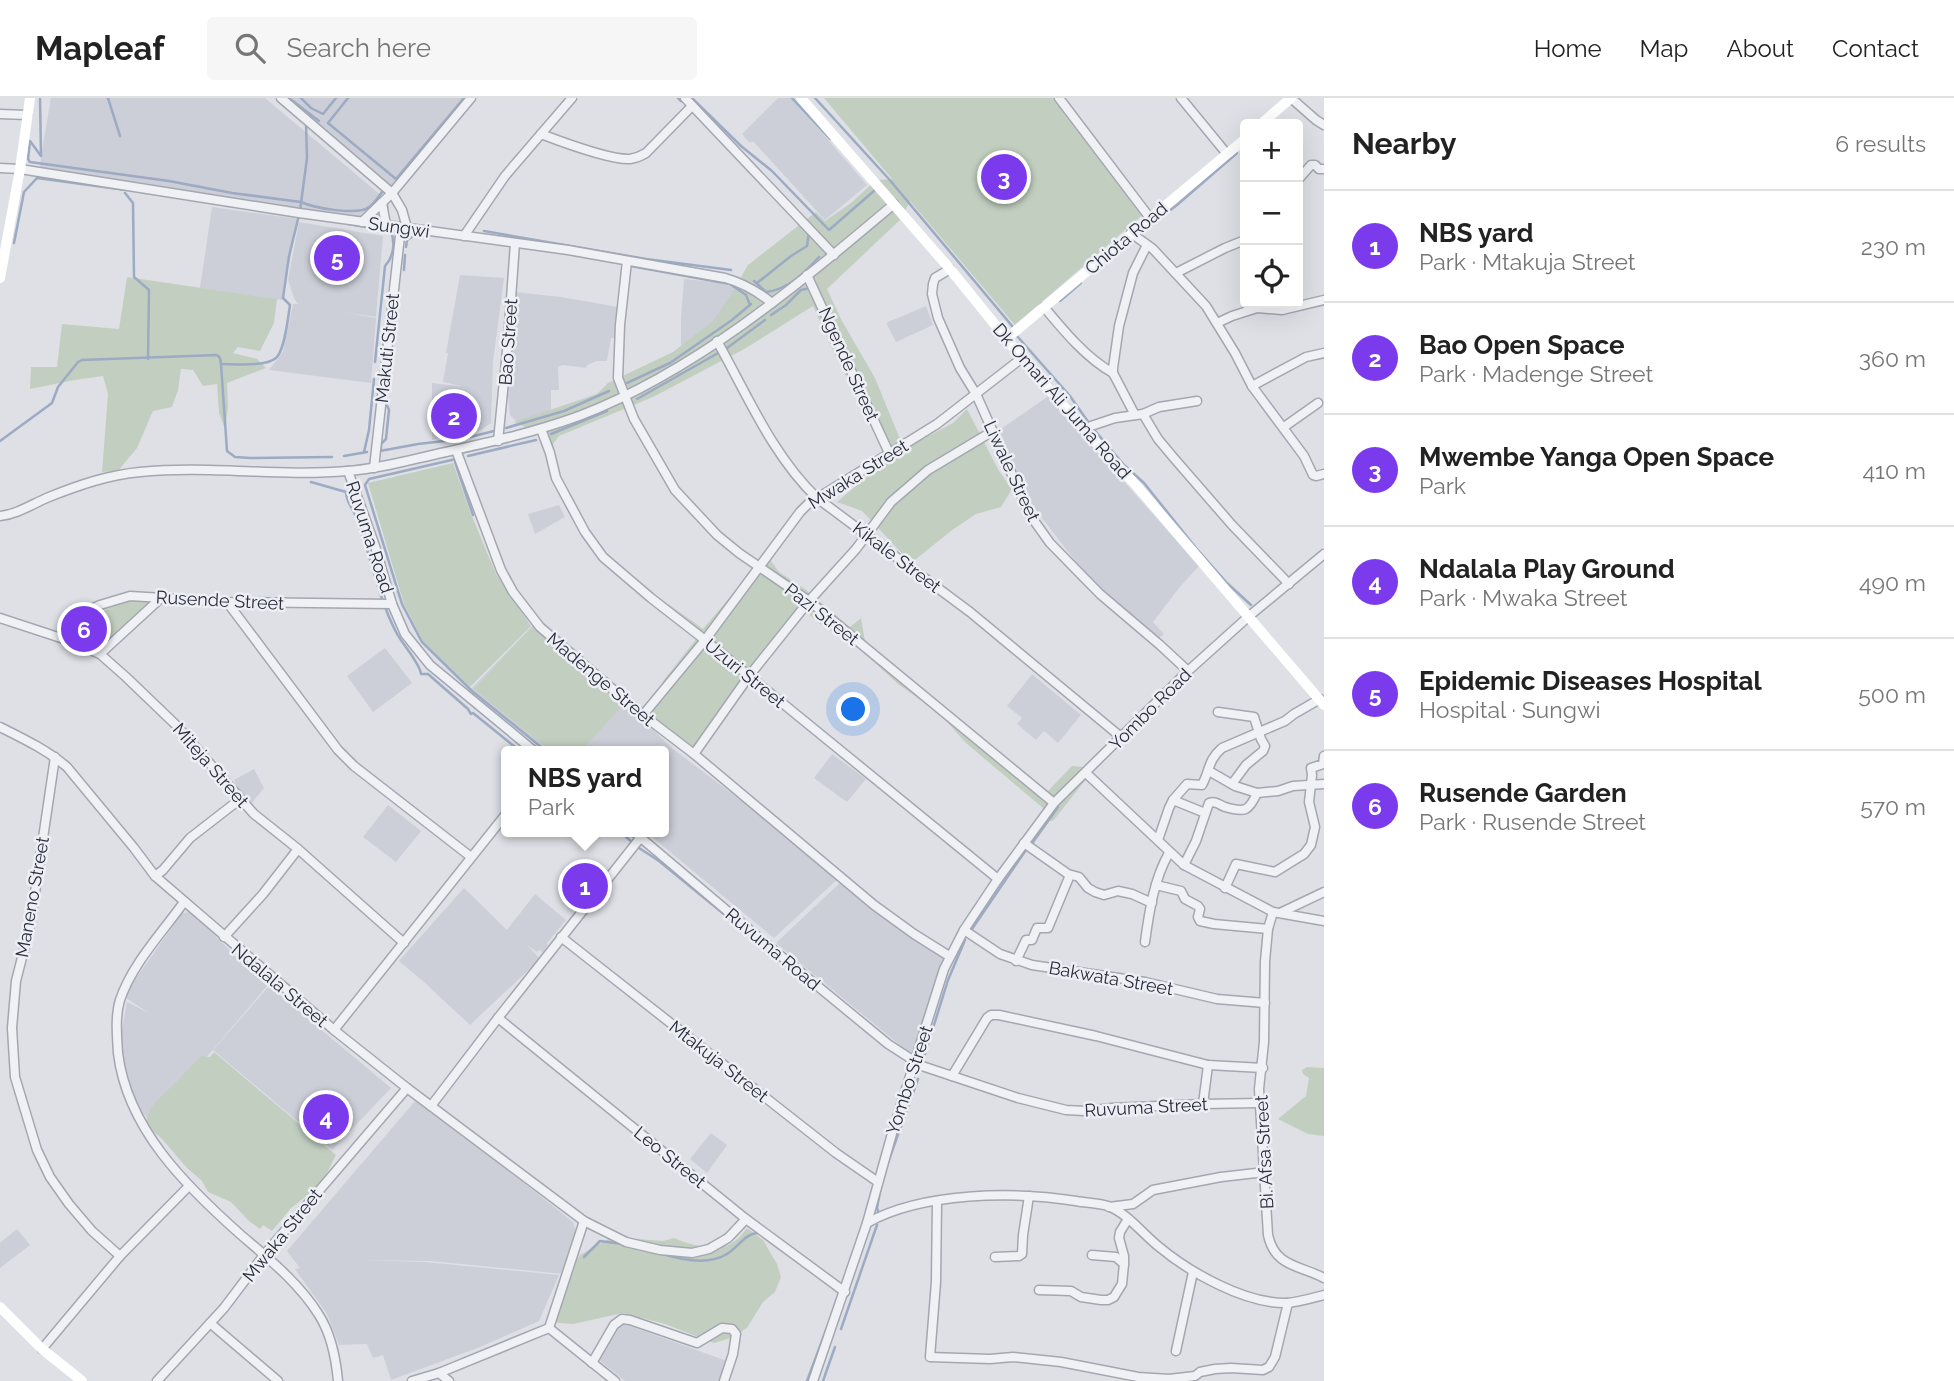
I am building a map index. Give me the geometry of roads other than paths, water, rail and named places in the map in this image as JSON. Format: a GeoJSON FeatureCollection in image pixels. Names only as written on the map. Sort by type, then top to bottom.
{"type":"FeatureCollection","features":[{"type":"Feature","properties":{"kind":"street"},"geometry":{"type":"LineString","coordinates":[[0,278],[4,229],[20,169],[30,98]]}},
{"type":"Feature","properties":{"kind":"street"},"geometry":{"type":"LineString","coordinates":[[281,98],[392,193],[402,210],[404,228]]}},
{"type":"Feature","properties":{"kind":"street"},"geometry":{"type":"LineString","coordinates":[[362,222],[392,193],[471,98]]}},
{"type":"Feature","properties":{"kind":"street"},"geometry":{"type":"LineString","coordinates":[[464,236],[505,176],[572,98]]}},
{"type":"Feature","properties":{"kind":"street"},"geometry":{"type":"LineString","coordinates":[[685,98],[834,254]]}},
{"type":"Feature","properties":{"kind":"street","name":"Dk Omari Ali Juma Road"},"geometry":{"type":"LineString","coordinates":[[801,98],[950,269],[1084,430],[1135,484],[1322,702]]}},
{"type":"Feature","properties":{"kind":"street"},"geometry":{"type":"LineString","coordinates":[[1059,98],[1150,218]]}},
{"type":"Feature","properties":{"kind":"street"},"geometry":{"type":"LineString","coordinates":[[1181,98],[1227,154]]}},
{"type":"Feature","properties":{"kind":"street"},"geometry":{"type":"LineString","coordinates":[[1267,119],[1291,98],[1324,125]]}},
{"type":"Feature","properties":{"kind":"street"},"geometry":{"type":"LineString","coordinates":[[541,134],[615,157],[639,157],[692,106]]}},
{"type":"Feature","properties":{"kind":"street"},"geometry":{"type":"LineString","coordinates":[[0,114],[27,115]]}},
{"type":"Feature","properties":{"kind":"street","name":"Chiota Road"},"geometry":{"type":"LineString","coordinates":[[1006,339],[1138,238],[1150,218],[1240,143]]}},
{"type":"Feature","properties":{"kind":"street"},"geometry":{"type":"LineString","coordinates":[[1303,174],[1311,165],[1324,169]]}},
{"type":"Feature","properties":{"kind":"street","name":"Sungwi"},"geometry":{"type":"LineString","coordinates":[[0,168],[515,243],[725,278],[752,288],[772,303]]}},
{"type":"Feature","properties":{"kind":"street"},"geometry":{"type":"LineString","coordinates":[[382,203],[386,225]]}},
{"type":"Feature","properties":{"kind":"street"},"geometry":{"type":"LineString","coordinates":[[0,516],[9,515],[104,477],[139,472],[206,470],[277,473],[348,471],[374,468],[541,429],[624,396],[679,366],[772,303],[894,204]]}},
{"type":"Feature","properties":{"kind":"street","name":"Makuti Street"},"geometry":{"type":"LineString","coordinates":[[374,468],[404,228]]}},
{"type":"Feature","properties":{"kind":"street"},"geometry":{"type":"LineString","coordinates":[[1113,373],[1119,326],[1133,273],[1138,238],[1153,249],[1206,306],[1252,386],[1304,456],[1313,475],[1324,474]]}},
{"type":"Feature","properties":{"kind":"street"},"geometry":{"type":"LineString","coordinates":[[1176,273],[1240,242]]}},
{"type":"Feature","properties":{"kind":"street","name":"Bao Street"},"geometry":{"type":"LineString","coordinates":[[498,441],[515,243]]}},
{"type":"Feature","properties":{"kind":"street","name":"Pazi Street"},"geometry":{"type":"LineString","coordinates":[[627,261],[618,378],[634,419],[674,490],[717,536],[809,601],[1054,803]]}},
{"type":"Feature","properties":{"kind":"street","name":"Liwale Street"},"geometry":{"type":"LineString","coordinates":[[950,269],[935,278],[933,284],[932,295],[938,318],[947,342],[976,394],[1030,515],[1050,543],[1100,594],[1188,671]]}},
{"type":"Feature","properties":{"kind":"street","name":"Ngende Street"},"geometry":{"type":"LineString","coordinates":[[807,275],[889,453]]}},
{"type":"Feature","properties":{"kind":"street"},"geometry":{"type":"LineString","coordinates":[[1217,323],[1257,308],[1282,310],[1324,300]]}},
{"type":"Feature","properties":{"kind":"street"},"geometry":{"type":"LineString","coordinates":[[1046,309],[1085,351],[1113,373],[1139,415],[1173,457],[1241,535],[1289,584]]}},
{"type":"Feature","properties":{"kind":"street","name":"Kikale Street"},"geometry":{"type":"LineString","coordinates":[[718,341],[765,428],[802,484],[970,612],[1121,737]]}},
{"type":"Feature","properties":{"kind":"street"},"geometry":{"type":"LineString","coordinates":[[1252,386],[1306,357],[1324,353]]}},
{"type":"Feature","properties":{"kind":"street","name":"Mwaka Street"},"geometry":{"type":"LineString","coordinates":[[643,715],[705,640],[800,512],[817,498],[937,424],[1022,358]]}},
{"type":"Feature","properties":{"kind":"street"},"geometry":{"type":"LineString","coordinates":[[1084,430],[1169,404],[1198,401]]}},
{"type":"Feature","properties":{"kind":"street"},"geometry":{"type":"LineString","coordinates":[[1284,427],[1318,403]]}},
{"type":"Feature","properties":{"kind":"street","name":"Uzuri Street"},"geometry":{"type":"LineString","coordinates":[[541,429],[556,478],[584,532],[603,557],[998,879]]}},
{"type":"Feature","properties":{"kind":"street","name":"Mwaka Street"},"geometry":{"type":"LineString","coordinates":[[694,754],[749,676],[809,601],[842,566],[891,502],[936,464],[993,431]]}},
{"type":"Feature","properties":{"kind":"street","name":"Madenge Street"},"geometry":{"type":"LineString","coordinates":[[456,450],[501,570],[513,592],[540,627],[874,905],[949,956]]}},
{"type":"Feature","properties":{"kind":"street","name":"Ruvuma Road"},"geometry":{"type":"LineString","coordinates":[[348,471],[392,604],[405,634],[430,665],[528,746]]}},
{"type":"Feature","properties":{"kind":"street","name":"Yombo Road"},"geometry":{"type":"LineString","coordinates":[[1054,803],[1188,671],[1324,554]]}},
{"type":"Feature","properties":{"kind":"street","name":"Rusende Street"},"geometry":{"type":"LineString","coordinates":[[64,639],[87,611],[100,604],[130,596],[226,602],[392,604]]}},
{"type":"Feature","properties":{"kind":"street"},"geometry":{"type":"LineString","coordinates":[[100,654],[162,598]]}},
{"type":"Feature","properties":{"kind":"street"},"geometry":{"type":"LineString","coordinates":[[226,602],[338,750],[354,766],[471,857]]}},
{"type":"Feature","properties":{"kind":"street","name":"Miteja Street"},"geometry":{"type":"LineString","coordinates":[[0,618],[100,654],[176,725],[239,800],[404,943]]}},
{"type":"Feature","properties":{"kind":"street"},"geometry":{"type":"LineString","coordinates":[[1158,840],[1173,800],[1187,784],[1201,786],[1209,771],[1211,758],[1222,748],[1322,702]]}},
{"type":"Feature","properties":{"kind":"street"},"geometry":{"type":"LineString","coordinates":[[1218,712],[1254,717],[1265,748],[1246,765],[1232,784]]}},
{"type":"Feature","properties":{"kind":"street","name":"Ndalala Street"},"geometry":{"type":"LineString","coordinates":[[0,727],[55,757],[79,779],[155,876],[224,937],[407,1088],[583,1222],[626,1242],[660,1250],[692,1253],[709,1249],[728,1238],[747,1219]]}},
{"type":"Feature","properties":{"kind":"street"},"geometry":{"type":"LineString","coordinates":[[1225,888],[1236,864],[1275,872],[1308,850],[1315,827],[1310,812],[1311,768],[1323,764],[1324,756]]}},
{"type":"Feature","properties":{"kind":"street","name":"Maneno Street"},"geometry":{"type":"LineString","coordinates":[[55,757],[30,926],[16,981],[12,1028],[15,1077],[37,1150],[50,1177],[92,1230],[120,1256]]}},
{"type":"Feature","properties":{"kind":"street"},"geometry":{"type":"LineString","coordinates":[[1209,771],[1232,784],[1257,793],[1293,786],[1324,784]]}},
{"type":"Feature","properties":{"kind":"street"},"geometry":{"type":"LineString","coordinates":[[1086,773],[1184,865],[1225,888],[1278,912],[1324,921]]}},
{"type":"Feature","properties":{"kind":"street"},"geometry":{"type":"LineString","coordinates":[[1184,865],[1211,801],[1228,808],[1246,810],[1250,808],[1257,793]]}},
{"type":"Feature","properties":{"kind":"street"},"geometry":{"type":"LineString","coordinates":[[155,876],[190,838],[239,800]]}},
{"type":"Feature","properties":{"kind":"street"},"geometry":{"type":"LineString","coordinates":[[1173,800],[1205,813]]}},
{"type":"Feature","properties":{"kind":"street","name":"Yombo Street"},"geometry":{"type":"LineString","coordinates":[[813,1381],[845,1292],[949,956],[998,879],[1054,803]]}},
{"type":"Feature","properties":{"kind":"street"},"geometry":{"type":"LineString","coordinates":[[334,1030],[501,820]]}},
{"type":"Feature","properties":{"kind":"street"},"geometry":{"type":"LineString","coordinates":[[431,1106],[636,837]]}},
{"type":"Feature","properties":{"kind":"street","name":"Ruvuma Road"},"geometry":{"type":"LineString","coordinates":[[640,837],[888,1044],[915,1062]]}},
{"type":"Feature","properties":{"kind":"street"},"geometry":{"type":"LineString","coordinates":[[1024,843],[1070,875],[1079,877],[1091,890],[1107,895],[1118,891],[1152,902]]}},
{"type":"Feature","properties":{"kind":"street"},"geometry":{"type":"LineString","coordinates":[[224,937],[263,894],[298,849]]}},
{"type":"Feature","properties":{"kind":"street"},"geometry":{"type":"LineString","coordinates":[[1145,942],[1156,885],[1169,853]]}},
{"type":"Feature","properties":{"kind":"street"},"geometry":{"type":"LineString","coordinates":[[1016,961],[1026,940],[1032,940],[1037,928],[1048,928],[1070,875]]}},
{"type":"Feature","properties":{"kind":"street"},"geometry":{"type":"LineString","coordinates":[[1156,885],[1181,891],[1185,899],[1200,909],[1200,921],[1268,929]]}},
{"type":"Feature","properties":{"kind":"street"},"geometry":{"type":"LineString","coordinates":[[1278,912],[1324,892]]}},
{"type":"Feature","properties":{"kind":"street"},"geometry":{"type":"LineString","coordinates":[[184,902],[138,964],[120,1001],[117,1044],[125,1088],[135,1110],[163,1154],[189,1186],[298,1287],[320,1316],[331,1343],[338,1381]]}},
{"type":"Feature","properties":{"kind":"street","name":"Bi. Afsa Street"},"geometry":{"type":"LineString","coordinates":[[1278,912],[1268,929],[1263,1068],[1259,1103],[1268,1235],[1274,1253],[1282,1260],[1324,1278]]}},
{"type":"Feature","properties":{"kind":"street","name":"Bakwata Street"},"geometry":{"type":"LineString","coordinates":[[964,930],[1016,961],[1169,987],[1217,999],[1265,1003]]}},
{"type":"Feature","properties":{"kind":"street","name":"Mtakuja Street"},"geometry":{"type":"LineString","coordinates":[[561,937],[836,1153],[878,1182]]}},
{"type":"Feature","properties":{"kind":"street"},"geometry":{"type":"LineString","coordinates":[[952,1076],[991,1015],[1058,1027],[1208,1065],[1263,1068]]}},
{"type":"Feature","properties":{"kind":"street","name":"Leo Street"},"geometry":{"type":"LineString","coordinates":[[498,1018],[747,1219],[845,1292]]}},
{"type":"Feature","properties":{"kind":"street","name":"Ruvuma Street"},"geometry":{"type":"LineString","coordinates":[[915,1062],[1018,1098],[1066,1110],[1259,1103]]}},
{"type":"Feature","properties":{"kind":"street"},"geometry":{"type":"LineString","coordinates":[[1203,1104],[1208,1065]]}},
{"type":"Feature","properties":{"kind":"street","name":"Mwaka Street"},"geometry":{"type":"LineString","coordinates":[[157,1381],[210,1323],[264,1255],[407,1088]]}},
{"type":"Feature","properties":{"kind":"street"},"geometry":{"type":"LineString","coordinates":[[867,1223],[898,1209],[984,1196],[1056,1198],[1109,1207],[1133,1204],[1153,1190],[1265,1172]]}},
{"type":"Feature","properties":{"kind":"street"},"geometry":{"type":"LineString","coordinates":[[42,1349],[120,1256],[189,1186]]}},
{"type":"Feature","properties":{"kind":"street"},"geometry":{"type":"LineString","coordinates":[[995,1257],[1022,1254],[1029,1196]]}},
{"type":"Feature","properties":{"kind":"street"},"geometry":{"type":"LineString","coordinates":[[937,1202],[936,1282],[930,1357],[1013,1357],[1061,1362],[1138,1377],[1169,1379],[1195,1376],[1200,1372],[1215,1369],[1263,1370],[1269,1367],[1275,1357],[1288,1303]]}},
{"type":"Feature","properties":{"kind":"street"},"geometry":{"type":"LineString","coordinates":[[1109,1207],[1128,1219],[1192,1272],[1226,1288],[1270,1301],[1288,1303],[1324,1295]]}},
{"type":"Feature","properties":{"kind":"street"},"geometry":{"type":"LineString","coordinates":[[1040,1290],[1065,1290],[1081,1297],[1108,1300],[1114,1297],[1119,1290],[1124,1264],[1118,1237],[1128,1219]]}},
{"type":"Feature","properties":{"kind":"street"},"geometry":{"type":"LineString","coordinates":[[412,1381],[439,1373],[549,1328],[583,1222]]}},
{"type":"Feature","properties":{"kind":"street"},"geometry":{"type":"LineString","coordinates":[[1092,1255],[1116,1257],[1124,1264]]}},
{"type":"Feature","properties":{"kind":"street"},"geometry":{"type":"LineString","coordinates":[[1176,1351],[1192,1272]]}},
{"type":"Feature","properties":{"kind":"street"},"geometry":{"type":"LineString","coordinates":[[0,1307],[42,1349],[82,1381]]}},
{"type":"Feature","properties":{"kind":"street"},"geometry":{"type":"LineString","coordinates":[[592,1363],[614,1325],[622,1319],[697,1343],[722,1328],[732,1328],[736,1334],[735,1345],[724,1381]]}},
{"type":"Feature","properties":{"kind":"street"},"geometry":{"type":"LineString","coordinates":[[210,1323],[278,1381]]}},
{"type":"Feature","properties":{"kind":"street"},"geometry":{"type":"LineString","coordinates":[[549,1328],[615,1381]]}},
{"type":"Feature","properties":{"kind":"street"},"geometry":{"type":"LineString","coordinates":[[439,1373],[449,1381]]}},
{"type":"Feature","properties":{"kind":"waterway"},"geometry":{"type":"LineString","coordinates":[[40,98],[41,156],[30,141],[30,162],[169,181],[346,211],[369,207],[384,189]]}},
{"type":"Feature","properties":{"kind":"waterway"},"geometry":{"type":"LineString","coordinates":[[108,98],[120,136]]}},
{"type":"Feature","properties":{"kind":"waterway"},"geometry":{"type":"LineString","coordinates":[[289,98],[319,121]]}},
{"type":"Feature","properties":{"kind":"waterway"},"geometry":{"type":"LineString","coordinates":[[301,98],[311,108],[323,114],[336,98]]}},
{"type":"Feature","properties":{"kind":"waterway"},"geometry":{"type":"LineString","coordinates":[[348,98],[328,123],[396,179],[464,98]]}},
{"type":"Feature","properties":{"kind":"waterway"},"geometry":{"type":"LineString","coordinates":[[678,98],[681,101]]}},
{"type":"Feature","properties":{"kind":"waterway"},"geometry":{"type":"LineString","coordinates":[[692,98],[741,146],[772,171],[829,230],[875,190]]}},
{"type":"Feature","properties":{"kind":"waterway"},"geometry":{"type":"LineString","coordinates":[[792,98],[830,139]]}},
{"type":"Feature","properties":{"kind":"waterway"},"geometry":{"type":"LineString","coordinates":[[815,98],[888,178],[1013,327]]}},
{"type":"Feature","properties":{"kind":"waterway"},"geometry":{"type":"LineString","coordinates":[[221,364],[265,363],[276,358],[282,348],[290,305],[283,298],[307,158],[306,124]]}},
{"type":"Feature","properties":{"kind":"waterway"},"geometry":{"type":"LineString","coordinates":[[1143,231],[1237,153]]}},
{"type":"Feature","properties":{"kind":"waterway"},"geometry":{"type":"LineString","coordinates":[[14,243],[24,192],[37,178],[126,190]]}},
{"type":"Feature","properties":{"kind":"waterway"},"geometry":{"type":"LineString","coordinates":[[125,193],[133,203],[134,277],[149,290],[148,359]]}},
{"type":"Feature","properties":{"kind":"waterway"},"geometry":{"type":"LineString","coordinates":[[348,224],[391,231],[392,236],[392,254],[385,266],[375,362]]}},
{"type":"Feature","properties":{"kind":"waterway"},"geometry":{"type":"LineString","coordinates":[[484,231],[646,259],[731,270]]}},
{"type":"Feature","properties":{"kind":"waterway"},"geometry":{"type":"LineString","coordinates":[[757,283],[807,246],[809,232]]}},
{"type":"Feature","properties":{"kind":"waterway"},"geometry":{"type":"LineString","coordinates":[[406,247],[407,240],[414,236]]}},
{"type":"Feature","properties":{"kind":"waterway"},"geometry":{"type":"LineString","coordinates":[[404,270],[405,255]]}},
{"type":"Feature","properties":{"kind":"waterway"},"geometry":{"type":"LineString","coordinates":[[754,281],[766,292],[774,291],[789,284],[819,257]]}},
{"type":"Feature","properties":{"kind":"waterway"},"geometry":{"type":"LineString","coordinates":[[631,266],[730,284],[746,295],[750,305]]}},
{"type":"Feature","properties":{"kind":"waterway"},"geometry":{"type":"LineString","coordinates":[[1060,301],[1081,283]]}},
{"type":"Feature","properties":{"kind":"waterway"},"geometry":{"type":"LineString","coordinates":[[771,315],[801,290],[810,288]]}},
{"type":"Feature","properties":{"kind":"waterway"},"geometry":{"type":"LineString","coordinates":[[627,383],[670,363],[751,304]]}},
{"type":"Feature","properties":{"kind":"waterway"},"geometry":{"type":"LineString","coordinates":[[637,399],[727,348],[765,320]]}},
{"type":"Feature","properties":{"kind":"waterway"},"geometry":{"type":"LineString","coordinates":[[1017,336],[1070,396],[1124,465],[1144,483],[1196,548],[1251,605]]}},
{"type":"Feature","properties":{"kind":"waterway"},"geometry":{"type":"LineString","coordinates":[[0,441],[52,403],[58,387],[82,360],[217,355],[221,364],[227,451],[235,457],[250,458],[332,457]]}},
{"type":"Feature","properties":{"kind":"waterway"},"geometry":{"type":"LineString","coordinates":[[364,452],[374,379]]}},
{"type":"Feature","properties":{"kind":"waterway"},"geometry":{"type":"LineString","coordinates":[[381,450],[381,444],[386,439],[389,410],[386,403],[387,383]]}},
{"type":"Feature","properties":{"kind":"waterway"},"geometry":{"type":"LineString","coordinates":[[506,428],[564,411],[609,391]]}},
{"type":"Feature","properties":{"kind":"waterway"},"geometry":{"type":"LineString","coordinates":[[551,434],[607,411]]}},
{"type":"Feature","properties":{"kind":"waterway"},"geometry":{"type":"LineString","coordinates":[[380,451],[462,439],[494,431]]}},
{"type":"Feature","properties":{"kind":"waterway"},"geometry":{"type":"LineString","coordinates":[[468,456],[536,440]]}},
{"type":"Feature","properties":{"kind":"waterway"},"geometry":{"type":"LineString","coordinates":[[344,456],[367,452]]}},
{"type":"Feature","properties":{"kind":"waterway"},"geometry":{"type":"LineString","coordinates":[[456,459],[369,479],[365,485],[402,604],[422,642],[472,691],[540,746]]}},
{"type":"Feature","properties":{"kind":"waterway"},"geometry":{"type":"LineString","coordinates":[[455,462],[473,515]]}},
{"type":"Feature","properties":{"kind":"waterway"},"geometry":{"type":"LineString","coordinates":[[311,482],[346,492],[389,618],[418,664],[421,674],[428,674],[471,714],[514,746]]}},
{"type":"Feature","properties":{"kind":"waterway"},"geometry":{"type":"LineString","coordinates":[[1033,842],[1058,807]]}},
{"type":"Feature","properties":{"kind":"waterway"},"geometry":{"type":"LineString","coordinates":[[626,837],[752,937]]}},
{"type":"Feature","properties":{"kind":"waterway"},"geometry":{"type":"LineString","coordinates":[[972,929],[1028,847]]}},
{"type":"Feature","properties":{"kind":"waterway"},"geometry":{"type":"LineString","coordinates":[[924,1057],[948,980],[965,940]]}},
{"type":"Feature","properties":{"kind":"waterway"},"geometry":{"type":"LineString","coordinates":[[886,1168],[918,1079]]}},
{"type":"Feature","properties":{"kind":"waterway"},"geometry":{"type":"LineString","coordinates":[[879,1214],[877,1208],[881,1186]]}},
{"type":"Feature","properties":{"kind":"waterway"},"geometry":{"type":"LineString","coordinates":[[841,1329],[877,1225]]}},
{"type":"Feature","properties":{"kind":"waterway"},"geometry":{"type":"LineString","coordinates":[[663,1254],[687,1260],[712,1259],[727,1254],[746,1238],[758,1233]]}},
{"type":"Feature","properties":{"kind":"waterway"},"geometry":{"type":"LineString","coordinates":[[584,1257],[600,1241],[622,1244]]}},
{"type":"Feature","properties":{"kind":"waterway"},"geometry":{"type":"LineString","coordinates":[[807,1381],[828,1325]]}},
{"type":"Feature","properties":{"kind":"waterway"},"geometry":{"type":"LineString","coordinates":[[823,1381],[835,1347]]}},
{"type":"Feature","properties":{"kind":"place","name":"Mwembe Yanga Open Space"},"geometry":{"type":"Point","coordinates":[1004,177]}},
{"type":"Feature","properties":{"kind":"place","name":"Epidemic Diseases Hospital"},"geometry":{"type":"Point","coordinates":[337,258]}},
{"type":"Feature","properties":{"kind":"place","name":"Bao Open Space"},"geometry":{"type":"Point","coordinates":[454,416]}},
{"type":"Feature","properties":{"kind":"place","name":"Rusende Garden"},"geometry":{"type":"Point","coordinates":[84,629]}},
{"type":"Feature","properties":{"kind":"place","name":"NBS yard"},"geometry":{"type":"Point","coordinates":[585,886]}},
{"type":"Feature","properties":{"kind":"place","name":"Ndalala Play Ground"},"geometry":{"type":"Point","coordinates":[326,1117]}}]}
